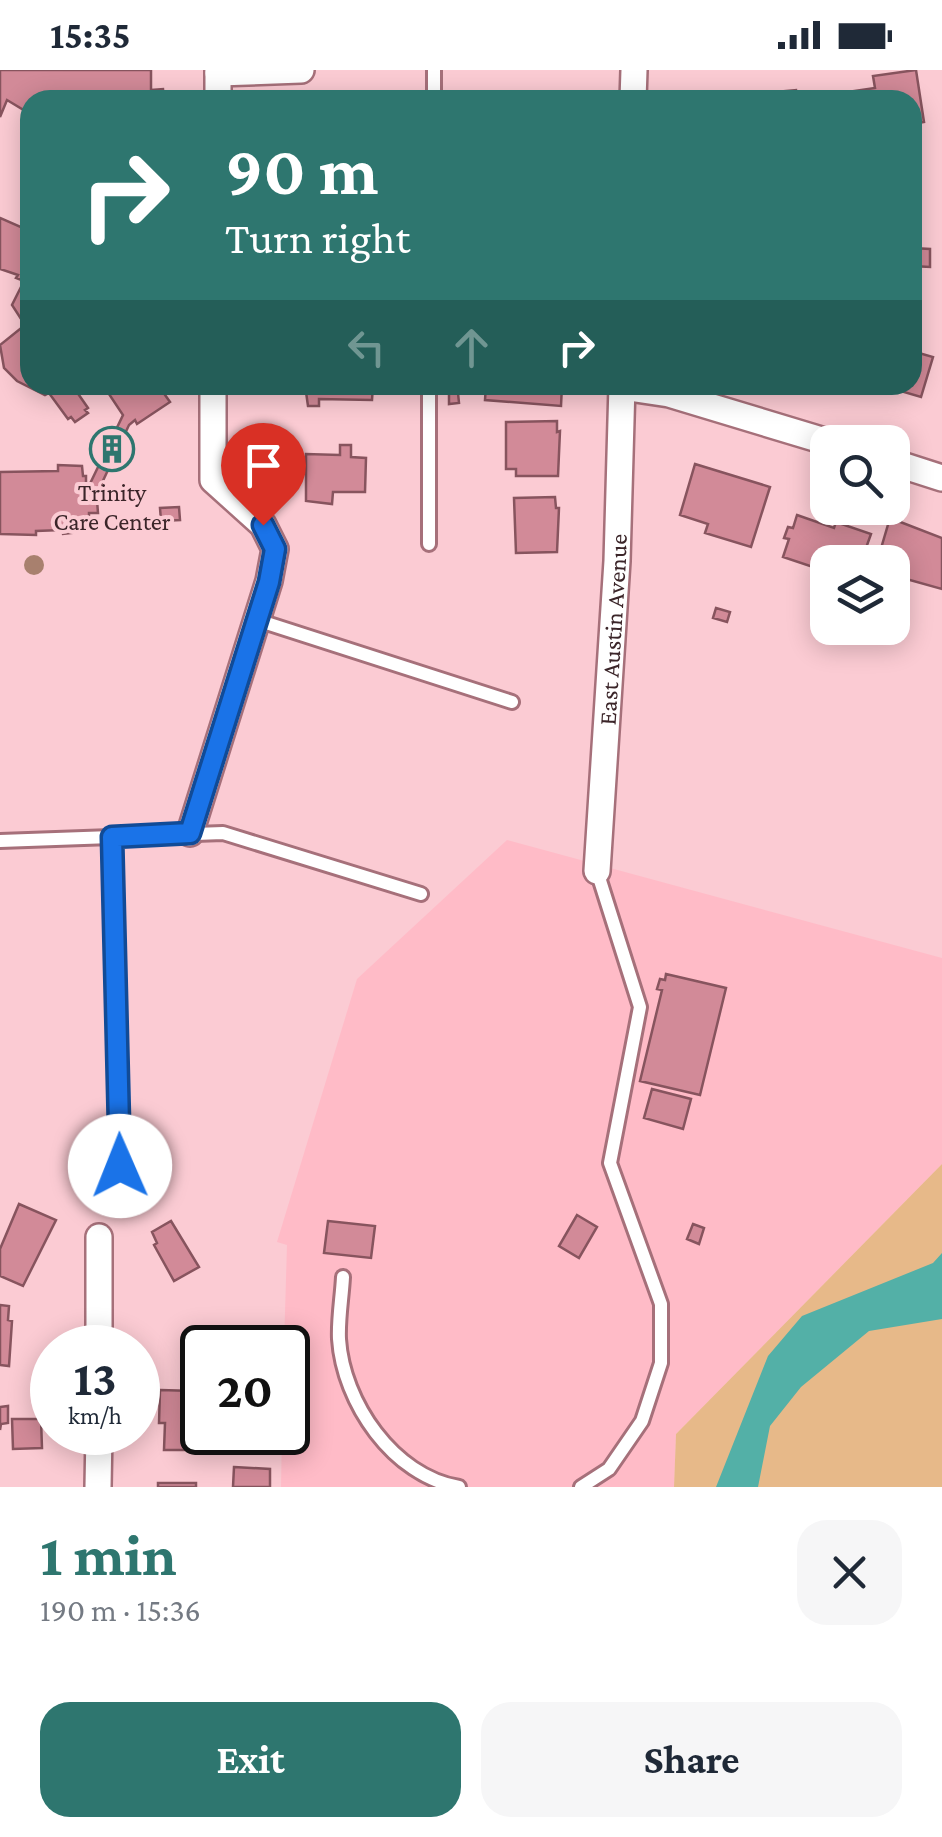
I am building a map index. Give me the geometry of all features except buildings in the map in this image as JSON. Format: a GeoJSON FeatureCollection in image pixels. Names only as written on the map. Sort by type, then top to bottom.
{"type":"FeatureCollection","features":[{"type":"Feature","properties":{"kind":"street"},"geometry":{"type":"LineString","coordinates":[[218,72],[300,70]]}},
{"type":"Feature","properties":{"kind":"street"},"geometry":{"type":"LineString","coordinates":[[190,833],[257,620],[275,549],[263,525],[214,480],[214,395]]}},
{"type":"Feature","properties":{"kind":"street","name":"East Austin Avenue"},"geometry":{"type":"LineString","coordinates":[[597,871],[617,561],[622,395]]}},
{"type":"Feature","properties":{"kind":"street"},"geometry":{"type":"LineString","coordinates":[[672,395],[810,437]]}},
{"type":"Feature","properties":{"kind":"street"},"geometry":{"type":"LineString","coordinates":[[910,468],[942,478]]}},
{"type":"Feature","properties":{"kind":"street"},"geometry":{"type":"LineString","coordinates":[[99,1237],[99,1325]]}},
{"type":"Feature","properties":{"kind":"street"},"geometry":{"type":"LineString","coordinates":[[98,1455],[98,1487]]}},
{"type":"Feature","properties":{"kind":"lane"},"geometry":{"type":"LineString","coordinates":[[429,395],[429,544]]}},
{"type":"Feature","properties":{"kind":"lane"},"geometry":{"type":"LineString","coordinates":[[257,620],[512,702]]}},
{"type":"Feature","properties":{"kind":"lane"},"geometry":{"type":"LineString","coordinates":[[0,841],[223,833],[421,894]]}},
{"type":"Feature","properties":{"kind":"lane"},"geometry":{"type":"LineString","coordinates":[[112,837],[120,1166]]}},
{"type":"Feature","properties":{"kind":"lane"},"geometry":{"type":"LineString","coordinates":[[581,1487],[609,1469],[642,1421],[660,1364],[661,1304],[610,1164],[640,1008],[597,871]]}},
{"type":"Feature","properties":{"kind":"lane"},"geometry":{"type":"LineString","coordinates":[[343,1277],[339,1339],[347,1382],[372,1428],[414,1469],[459,1487]]}},
{"type":"Feature","properties":{"kind":"shaded area"},"geometry":{"type":"Polygon","coordinates":[[[507,840],[942,958],[942,1164],[676,1434],[674,1487],[281,1487],[282,1455],[310,1455],[310,1325],[285,1325],[287,1245],[277,1242],[357,979],[507,840]]]}},
{"type":"Feature","properties":{"kind":"shaded area"},"geometry":{"type":"Polygon","coordinates":[[[942,1164],[942,1487],[674,1487],[676,1434],[942,1164]]]}},
{"type":"Feature","properties":{"kind":"water"},"geometry":{"type":"Polygon","coordinates":[[[942,1253],[942,1319],[869,1331],[801,1387],[770,1426],[758,1487],[716,1487],[768,1356],[802,1316],[933,1263],[942,1253]]]}},
{"type":"Feature","properties":{"kind":"place","name":"Trinity Care Center"},"geometry":{"type":"Point","coordinates":[112,449]}},
{"type":"Feature","properties":{"kind":"route"},"geometry":{"type":"LineString","coordinates":[[120,1166],[112,837],[190,833],[269,582],[275,549],[263,525]]}}]}
